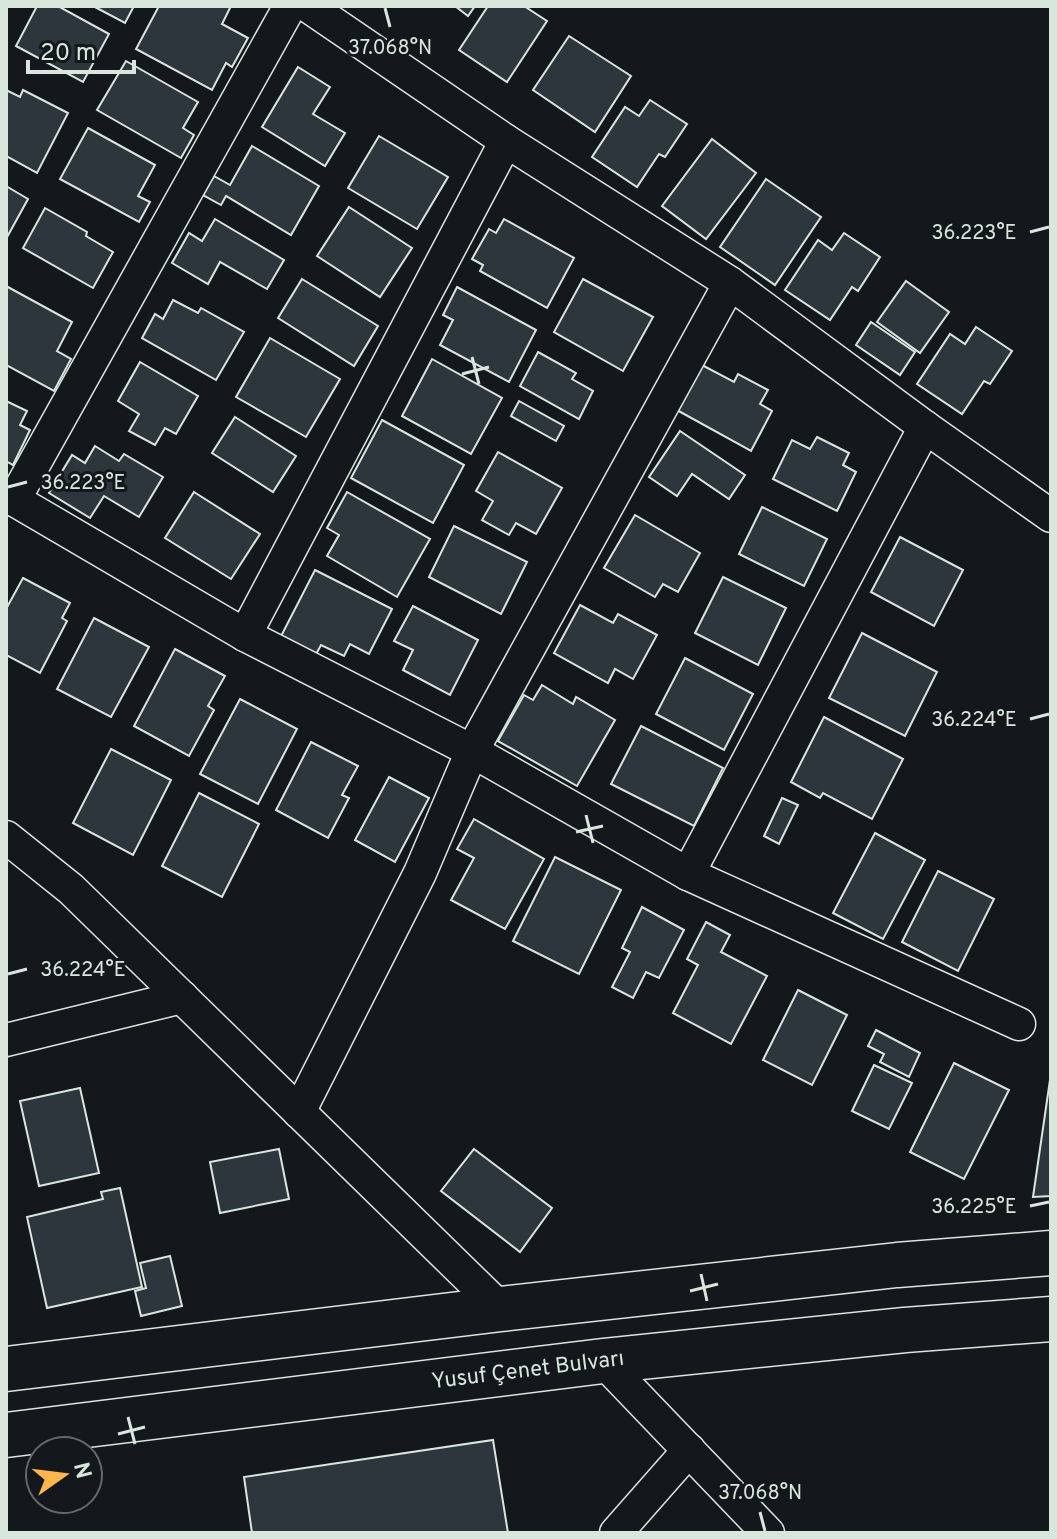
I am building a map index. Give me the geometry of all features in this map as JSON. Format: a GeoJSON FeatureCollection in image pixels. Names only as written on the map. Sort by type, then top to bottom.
{"type":"FeatureCollection","features":[{"type":"Feature","properties":{"kind":"highway"},"geometry":{"type":"LineString","coordinates":[[6,1369],[897,1265],[1051,1253]]}},
{"type":"Feature","properties":{"kind":"highway","name":"Yusuf Çenet Bulvarı"},"geometry":{"type":"LineString","coordinates":[[6,1435],[603,1361],[905,1330],[1051,1319]]}},
{"type":"Feature","properties":{"kind":"street"},"geometry":{"type":"LineString","coordinates":[[290,6],[10,498],[245,635],[472,751],[688,874],[1019,1024]]}},
{"type":"Feature","properties":{"kind":"street"},"geometry":{"type":"LineString","coordinates":[[308,6],[506,141],[730,283],[1051,516]]}},
{"type":"Feature","properties":{"kind":"street"},"geometry":{"type":"LineString","coordinates":[[245,635],[506,141]]}},
{"type":"Feature","properties":{"kind":"street"},"geometry":{"type":"LineString","coordinates":[[299,1112],[420,873],[472,751],[730,283]]}},
{"type":"Feature","properties":{"kind":"street"},"geometry":{"type":"LineString","coordinates":[[688,874],[925,427]]}},
{"type":"Feature","properties":{"kind":"street"},"geometry":{"type":"LineString","coordinates":[[6,837],[71,889],[501,1309]]}},
{"type":"Feature","properties":{"kind":"street"},"geometry":{"type":"LineString","coordinates":[[6,1040],[182,997]]}},
{"type":"Feature","properties":{"kind":"street"},"geometry":{"type":"LineString","coordinates":[[603,1361],[768,1533]]}},
{"type":"Feature","properties":{"kind":"street"},"geometry":{"type":"LineString","coordinates":[[616,1533],[689,1450]]}},
{"type":"Feature","properties":{"kind":"building"},"geometry":{"type":"Polygon","coordinates":[[[37,6],[58,6],[109,34],[83,82],[16,46],[37,6]]]}},
{"type":"Feature","properties":{"kind":"building"},"geometry":{"type":"Polygon","coordinates":[[[93,6],[134,6],[125,23],[93,6]]]}},
{"type":"Feature","properties":{"kind":"building"},"geometry":{"type":"Polygon","coordinates":[[[159,6],[231,6],[222,24],[248,38],[232,67],[226,63],[212,90],[136,49],[159,6]]]}},
{"type":"Feature","properties":{"kind":"building"},"geometry":{"type":"Polygon","coordinates":[[[455,6],[475,6],[468,16],[455,6]]]}},
{"type":"Feature","properties":{"kind":"building"},"geometry":{"type":"Polygon","coordinates":[[[488,6],[524,6],[547,21],[507,82],[459,50],[488,6]]]}},
{"type":"Feature","properties":{"kind":"building"},"geometry":{"type":"Polygon","coordinates":[[[569,36],[631,76],[595,132],[533,90],[569,36]]]}},
{"type":"Feature","properties":{"kind":"building"},"geometry":{"type":"Polygon","coordinates":[[[126,61],[198,102],[183,128],[194,135],[181,158],[97,110],[126,61]]]}},
{"type":"Feature","properties":{"kind":"building"},"geometry":{"type":"Polygon","coordinates":[[[298,67],[330,87],[313,114],[345,133],[325,166],[262,127],[298,67]]]}},
{"type":"Feature","properties":{"kind":"building"},"geometry":{"type":"Polygon","coordinates":[[[6,90],[20,97],[23,90],[68,113],[37,173],[6,156],[6,90]]]}},
{"type":"Feature","properties":{"kind":"building"},"geometry":{"type":"Polygon","coordinates":[[[650,100],[687,124],[665,157],[659,154],[637,187],[592,157],[625,107],[639,116],[650,100]]]}},
{"type":"Feature","properties":{"kind":"building"},"geometry":{"type":"Polygon","coordinates":[[[88,128],[155,165],[138,196],[150,202],[139,222],[60,179],[88,128]]]}},
{"type":"Feature","properties":{"kind":"building"},"geometry":{"type":"Polygon","coordinates":[[[379,136],[448,177],[417,229],[348,188],[379,136]]]}},
{"type":"Feature","properties":{"kind":"building"},"geometry":{"type":"Polygon","coordinates":[[[712,139],[756,173],[706,239],[662,206],[712,139]]]}},
{"type":"Feature","properties":{"kind":"building"},"geometry":{"type":"Polygon","coordinates":[[[252,146],[319,186],[291,235],[226,196],[221,205],[203,195],[214,176],[230,185],[252,146]]]}},
{"type":"Feature","properties":{"kind":"building"},"geometry":{"type":"Polygon","coordinates":[[[766,179],[821,217],[775,285],[720,247],[766,179]]]}},
{"type":"Feature","properties":{"kind":"building"},"geometry":{"type":"Polygon","coordinates":[[[6,186],[28,199],[6,239],[6,186]]]}},
{"type":"Feature","properties":{"kind":"building"},"geometry":{"type":"Polygon","coordinates":[[[349,207],[412,248],[380,297],[317,256],[349,207]]]}},
{"type":"Feature","properties":{"kind":"building"},"geometry":{"type":"Polygon","coordinates":[[[45,208],[87,232],[86,236],[113,252],[93,288],[23,248],[45,208]]]}},
{"type":"Feature","properties":{"kind":"building"},"geometry":{"type":"Polygon","coordinates":[[[215,219],[284,260],[267,289],[220,262],[208,284],[172,263],[189,233],[202,241],[215,219]]]}},
{"type":"Feature","properties":{"kind":"building"},"geometry":{"type":"Polygon","coordinates":[[[504,219],[574,258],[547,308],[480,271],[483,265],[472,259],[489,229],[496,233],[504,219]]]}},
{"type":"Feature","properties":{"kind":"building"},"geometry":{"type":"Polygon","coordinates":[[[844,233],[880,257],[858,291],[852,287],[830,320],[785,290],[818,240],[832,250],[844,233]]]}},
{"type":"Feature","properties":{"kind":"building"},"geometry":{"type":"Polygon","coordinates":[[[302,279],[378,326],[354,366],[278,318],[302,279]]]}},
{"type":"Feature","properties":{"kind":"building"},"geometry":{"type":"Polygon","coordinates":[[[583,279],[653,317],[623,371],[554,332],[583,279]]]}},
{"type":"Feature","properties":{"kind":"building"},"geometry":{"type":"Polygon","coordinates":[[[906,281],[949,312],[920,353],[877,322],[906,281]]]}},
{"type":"Feature","properties":{"kind":"building"},"geometry":{"type":"Polygon","coordinates":[[[6,286],[72,322],[57,351],[71,359],[54,391],[6,365],[6,286]]]}},
{"type":"Feature","properties":{"kind":"building"},"geometry":{"type":"Polygon","coordinates":[[[457,287],[536,330],[509,382],[440,345],[453,320],[443,315],[457,287]]]}},
{"type":"Feature","properties":{"kind":"building"},"geometry":{"type":"Polygon","coordinates":[[[173,300],[198,313],[201,308],[244,332],[216,380],[142,338],[155,314],[163,319],[173,300]]]}},
{"type":"Feature","properties":{"kind":"building"},"geometry":{"type":"Polygon","coordinates":[[[871,322],[915,352],[900,375],[856,345],[871,322]]]}},
{"type":"Feature","properties":{"kind":"building"},"geometry":{"type":"Polygon","coordinates":[[[976,327],[1012,351],[990,384],[984,381],[962,414],[917,384],[950,334],[965,344],[976,327]]]}},
{"type":"Feature","properties":{"kind":"building"},"geometry":{"type":"Polygon","coordinates":[[[270,338],[340,379],[306,437],[236,397],[270,338]]]}},
{"type":"Feature","properties":{"kind":"building"},"geometry":{"type":"Polygon","coordinates":[[[538,352],[576,373],[572,379],[593,391],[579,419],[520,386],[538,352]]]}},
{"type":"Feature","properties":{"kind":"building"},"geometry":{"type":"Polygon","coordinates":[[[432,359],[502,398],[471,454],[402,416],[432,359]]]}},
{"type":"Feature","properties":{"kind":"building"},"geometry":{"type":"Polygon","coordinates":[[[140,362],[198,396],[176,434],[165,428],[155,445],[129,431],[139,414],[118,401],[140,362]]]}},
{"type":"Feature","properties":{"kind":"building"},"geometry":{"type":"Polygon","coordinates":[[[700,364],[734,382],[738,374],[768,390],[760,404],[772,411],[751,451],[675,409],[700,364]]]}},
{"type":"Feature","properties":{"kind":"building"},"geometry":{"type":"Polygon","coordinates":[[[6,401],[27,411],[20,425],[30,430],[13,465],[6,461],[6,401]]]}},
{"type":"Feature","properties":{"kind":"building"},"geometry":{"type":"Polygon","coordinates":[[[519,401],[564,426],[556,441],[511,416],[519,401]]]}},
{"type":"Feature","properties":{"kind":"building"},"geometry":{"type":"Polygon","coordinates":[[[235,417],[296,456],[273,492],[212,453],[235,417]]]}},
{"type":"Feature","properties":{"kind":"building"},"geometry":{"type":"Polygon","coordinates":[[[382,420],[464,465],[433,523],[351,478],[382,420]]]}},
{"type":"Feature","properties":{"kind":"building"},"geometry":{"type":"Polygon","coordinates":[[[680,431],[745,475],[729,499],[692,474],[677,496],[649,477],[680,431]]]}},
{"type":"Feature","properties":{"kind":"building"},"geometry":{"type":"Polygon","coordinates":[[[817,437],[849,453],[843,465],[856,472],[837,511],[773,479],[792,440],[810,449],[817,437]]]}},
{"type":"Feature","properties":{"kind":"building"},"geometry":{"type":"Polygon","coordinates":[[[95,446],[119,461],[124,454],[163,477],[139,517],[104,496],[90,518],[49,493],[72,455],[85,463],[95,446]]]}},
{"type":"Feature","properties":{"kind":"building"},"geometry":{"type":"Polygon","coordinates":[[[498,452],[562,488],[536,534],[516,523],[509,535],[482,520],[493,501],[476,491],[498,452]]]}},
{"type":"Feature","properties":{"kind":"building"},"geometry":{"type":"Polygon","coordinates":[[[194,492],[260,534],[231,579],[165,538],[194,492]]]}},
{"type":"Feature","properties":{"kind":"building"},"geometry":{"type":"Polygon","coordinates":[[[347,492],[430,539],[397,597],[327,556],[339,535],[327,528],[347,492]]]}},
{"type":"Feature","properties":{"kind":"building"},"geometry":{"type":"Polygon","coordinates":[[[762,507],[827,539],[804,586],[739,554],[762,507]]]}},
{"type":"Feature","properties":{"kind":"building"},"geometry":{"type":"Polygon","coordinates":[[[635,515],[700,553],[678,592],[663,584],[655,597],[604,568],[635,515]]]}},
{"type":"Feature","properties":{"kind":"building"},"geometry":{"type":"Polygon","coordinates":[[[454,526],[527,562],[501,614],[429,577],[454,526]]]}},
{"type":"Feature","properties":{"kind":"building"},"geometry":{"type":"Polygon","coordinates":[[[900,537],[963,570],[934,626],[871,592],[900,537]]]}},
{"type":"Feature","properties":{"kind":"building"},"geometry":{"type":"Polygon","coordinates":[[[315,570],[392,609],[369,654],[350,644],[344,656],[321,645],[313,660],[278,642],[315,570]]]}},
{"type":"Feature","properties":{"kind":"building"},"geometry":{"type":"Polygon","coordinates":[[[723,577],[786,608],[758,665],[695,633],[723,577]]]}},
{"type":"Feature","properties":{"kind":"building"},"geometry":{"type":"Polygon","coordinates":[[[23,578],[70,603],[62,618],[67,621],[40,673],[6,655],[6,609],[23,578]]]}},
{"type":"Feature","properties":{"kind":"building"},"geometry":{"type":"Polygon","coordinates":[[[580,605],[613,623],[618,614],[657,635],[633,679],[615,669],[608,683],[554,653],[580,605]]]}},
{"type":"Feature","properties":{"kind":"building"},"geometry":{"type":"Polygon","coordinates":[[[413,606],[478,640],[450,695],[403,670],[413,650],[394,641],[413,606]]]}},
{"type":"Feature","properties":{"kind":"building"},"geometry":{"type":"Polygon","coordinates":[[[94,618],[149,647],[111,717],[57,689],[94,618]]]}},
{"type":"Feature","properties":{"kind":"building"},"geometry":{"type":"Polygon","coordinates":[[[862,633],[937,672],[905,736],[829,698],[862,633]]]}},
{"type":"Feature","properties":{"kind":"building"},"geometry":{"type":"Polygon","coordinates":[[[175,649],[225,676],[208,706],[214,710],[189,756],[134,726],[175,649]]]}},
{"type":"Feature","properties":{"kind":"building"},"geometry":{"type":"Polygon","coordinates":[[[685,658],[753,694],[724,750],[656,714],[685,658]]]}},
{"type":"Feature","properties":{"kind":"building"},"geometry":{"type":"Polygon","coordinates":[[[542,685],[573,704],[576,697],[615,720],[577,786],[498,741],[524,695],[533,700],[542,685]]]}},
{"type":"Feature","properties":{"kind":"building"},"geometry":{"type":"Polygon","coordinates":[[[240,699],[297,729],[258,804],[200,774],[240,699]]]}},
{"type":"Feature","properties":{"kind":"building"},"geometry":{"type":"Polygon","coordinates":[[[824,717],[903,759],[872,819],[823,793],[820,798],[791,782],[824,717]]]}},
{"type":"Feature","properties":{"kind":"building"},"geometry":{"type":"Polygon","coordinates":[[[641,726],[723,768],[694,826],[611,784],[641,726]]]}},
{"type":"Feature","properties":{"kind":"building"},"geometry":{"type":"Polygon","coordinates":[[[311,742],[358,766],[342,795],[349,798],[328,838],[276,810],[311,742]]]}},
{"type":"Feature","properties":{"kind":"building"},"geometry":{"type":"Polygon","coordinates":[[[111,749],[171,780],[133,855],[73,823],[111,749]]]}},
{"type":"Feature","properties":{"kind":"building"},"geometry":{"type":"Polygon","coordinates":[[[389,777],[429,798],[395,862],[355,840],[389,777]]]}},
{"type":"Feature","properties":{"kind":"building"},"geometry":{"type":"Polygon","coordinates":[[[199,793],[259,824],[222,897],[162,866],[199,793]]]}},
{"type":"Feature","properties":{"kind":"building"},"geometry":{"type":"Polygon","coordinates":[[[782,798],[798,805],[779,844],[764,836],[782,798]]]}},
{"type":"Feature","properties":{"kind":"building"},"geometry":{"type":"Polygon","coordinates":[[[474,819],[544,859],[505,929],[451,900],[474,858],[457,849],[474,819]]]}},
{"type":"Feature","properties":{"kind":"building"},"geometry":{"type":"Polygon","coordinates":[[[875,833],[925,860],[883,939],[833,913],[875,833]]]}},
{"type":"Feature","properties":{"kind":"building"},"geometry":{"type":"Polygon","coordinates":[[[555,857],[621,890],[579,974],[513,941],[555,857]]]}},
{"type":"Feature","properties":{"kind":"building"},"geometry":{"type":"Polygon","coordinates":[[[938,871],[994,899],[958,971],[902,942],[938,871]]]}},
{"type":"Feature","properties":{"kind":"building"},"geometry":{"type":"Polygon","coordinates":[[[642,907],[684,930],[659,978],[646,972],[633,998],[612,987],[630,952],[622,948],[642,907]]]}},
{"type":"Feature","properties":{"kind":"building"},"geometry":{"type":"Polygon","coordinates":[[[706,922],[730,935],[721,952],[767,976],[731,1044],[673,1013],[698,965],[687,959],[706,922]]]}},
{"type":"Feature","properties":{"kind":"building"},"geometry":{"type":"Polygon","coordinates":[[[798,990],[847,1015],[812,1085],[763,1060],[798,990]]]}},
{"type":"Feature","properties":{"kind":"building"},"geometry":{"type":"Polygon","coordinates":[[[876,1030],[920,1053],[909,1077],[880,1062],[884,1054],[868,1046],[876,1030]]]}},
{"type":"Feature","properties":{"kind":"building"},"geometry":{"type":"Polygon","coordinates":[[[954,1063],[1009,1090],[964,1179],[910,1152],[954,1063]]]}},
{"type":"Feature","properties":{"kind":"building"},"geometry":{"type":"Polygon","coordinates":[[[874,1065],[912,1083],[889,1129],[852,1111],[874,1065]]]}},
{"type":"Feature","properties":{"kind":"building"},"geometry":{"type":"Polygon","coordinates":[[[1051,1073],[1051,1196],[1033,1197],[1051,1073]]]}},
{"type":"Feature","properties":{"kind":"building"},"geometry":{"type":"Polygon","coordinates":[[[80,1088],[99,1173],[39,1186],[20,1101],[80,1088]]]}},
{"type":"Feature","properties":{"kind":"building"},"geometry":{"type":"Polygon","coordinates":[[[279,1149],[289,1199],[220,1213],[210,1162],[279,1149]]]}},
{"type":"Feature","properties":{"kind":"building"},"geometry":{"type":"Polygon","coordinates":[[[474,1149],[552,1208],[520,1252],[441,1191],[474,1149]]]}},
{"type":"Feature","properties":{"kind":"building"},"geometry":{"type":"Polygon","coordinates":[[[120,1188],[142,1287],[47,1308],[27,1217],[103,1199],[101,1192],[120,1188]]]}},
{"type":"Feature","properties":{"kind":"building"},"geometry":{"type":"Polygon","coordinates":[[[170,1256],[182,1306],[141,1316],[135,1291],[146,1288],[140,1263],[170,1256]]]}},
{"type":"Feature","properties":{"kind":"building"},"geometry":{"type":"Polygon","coordinates":[[[493,1440],[508,1533],[252,1533],[244,1477],[493,1440]]]}}]}
